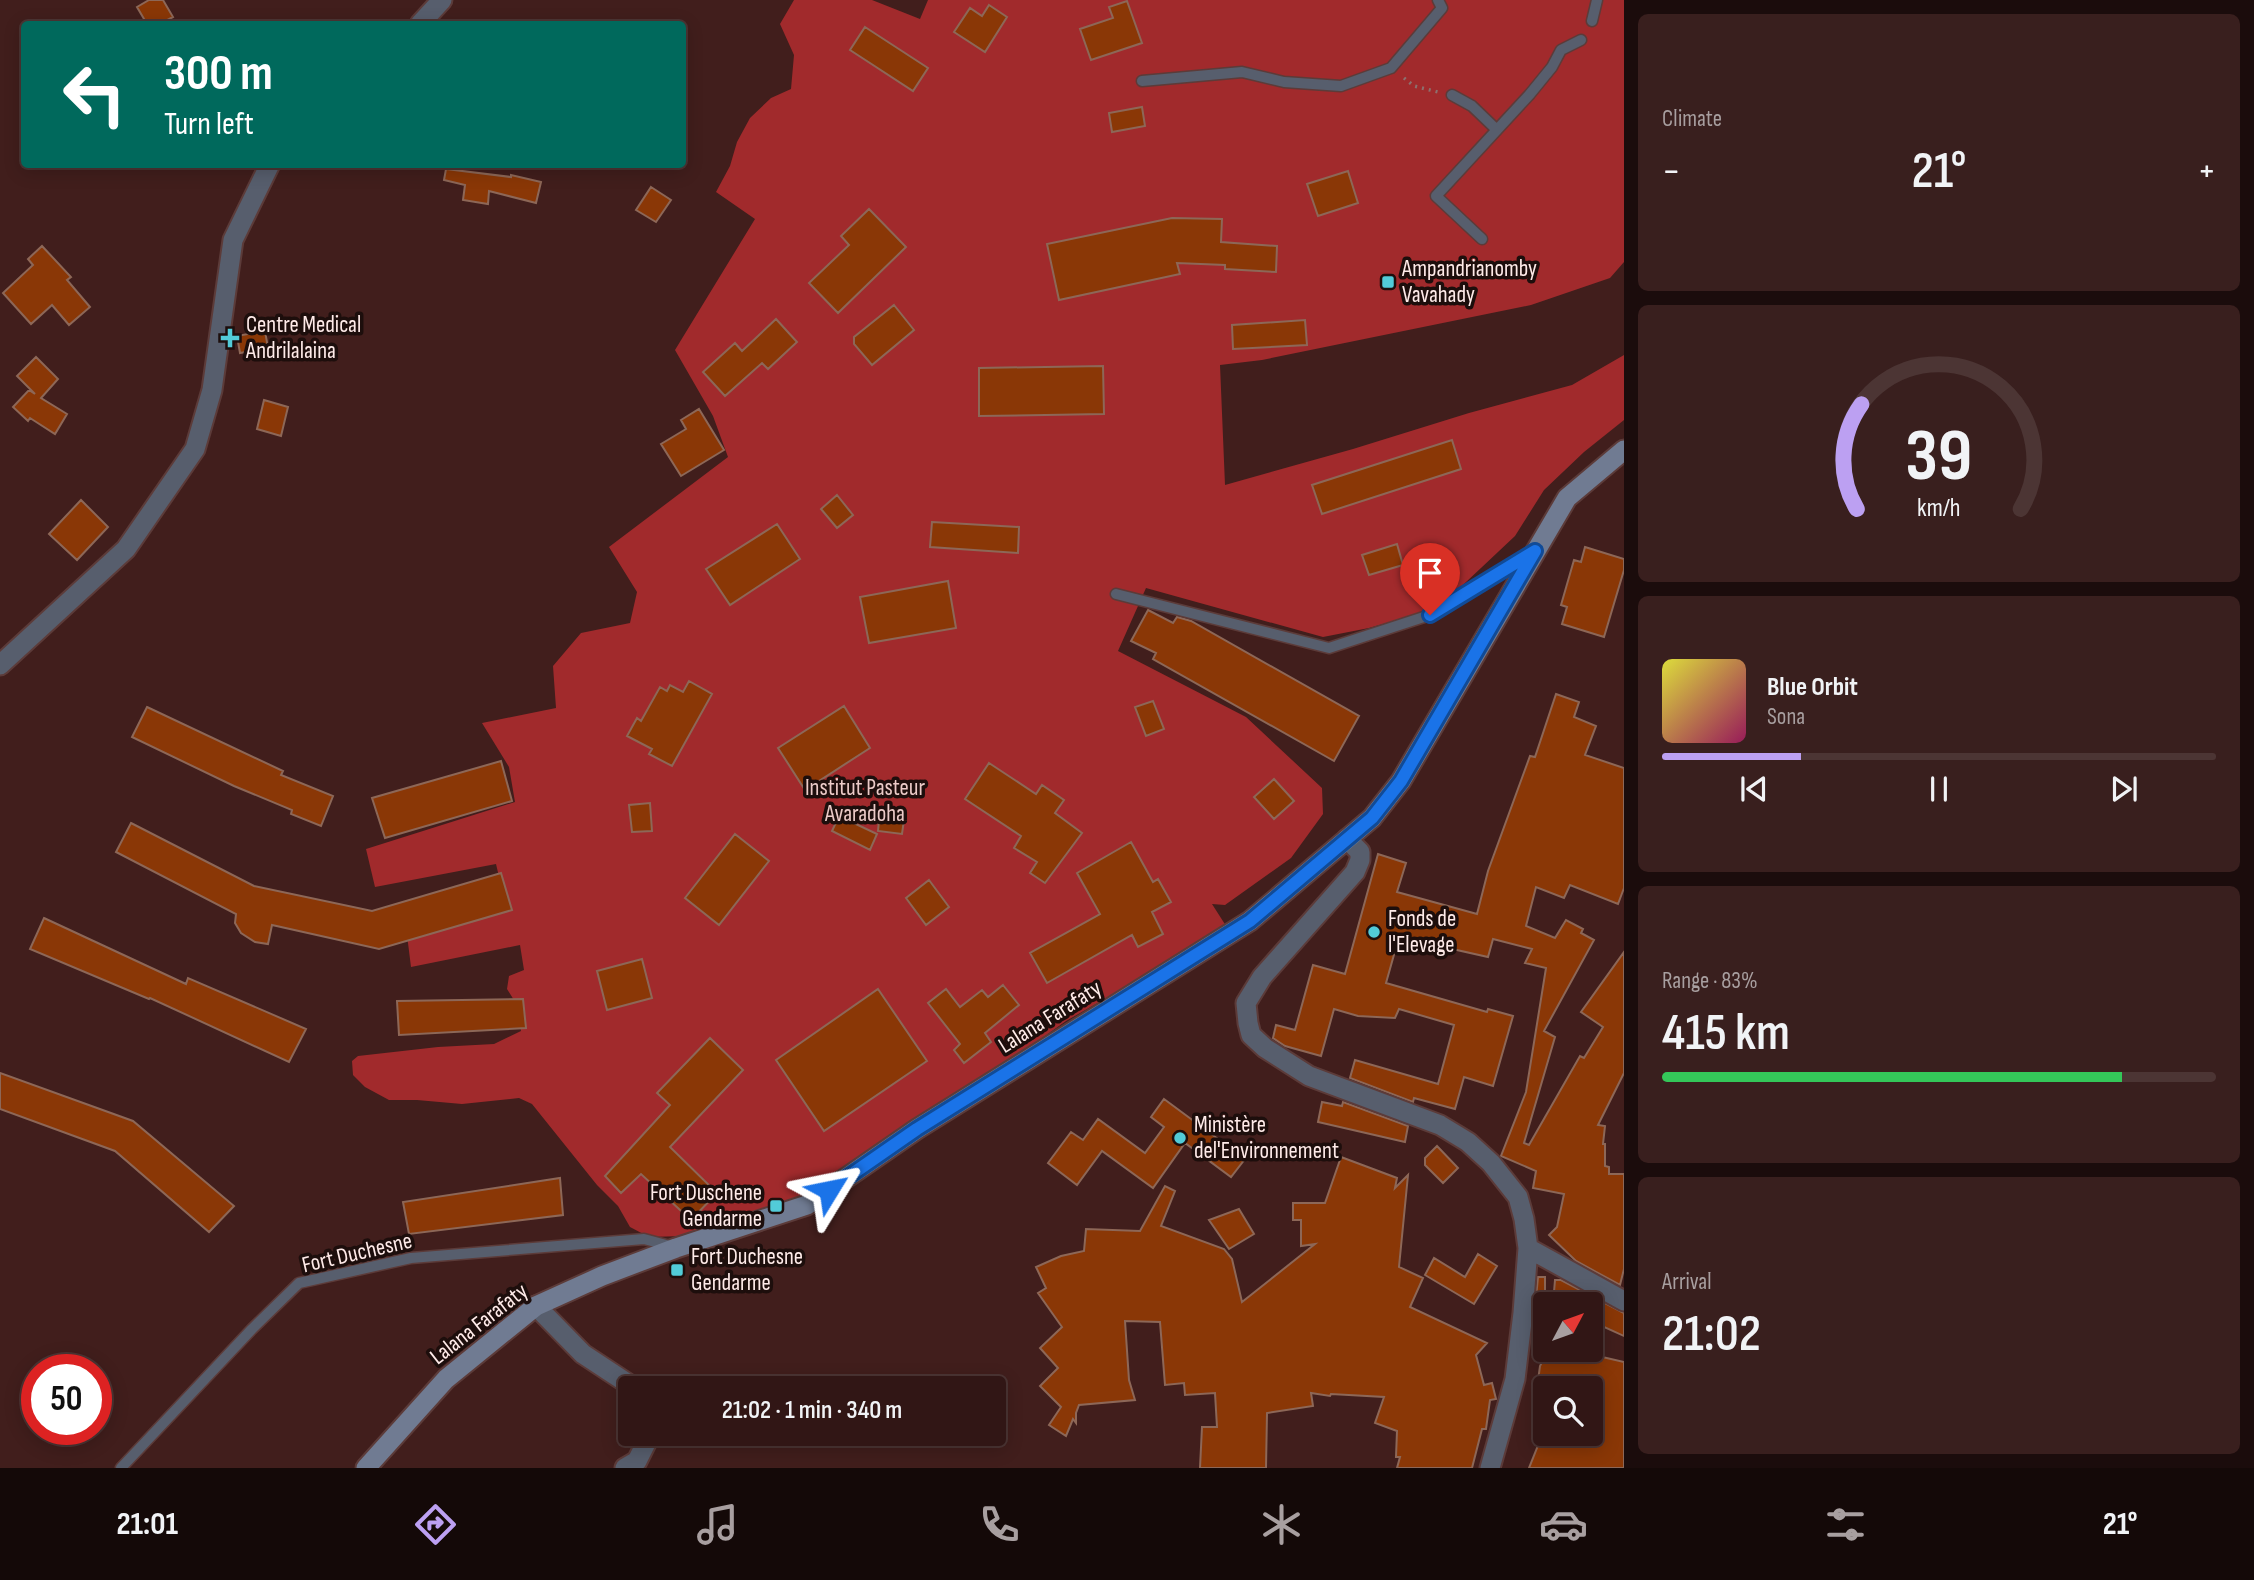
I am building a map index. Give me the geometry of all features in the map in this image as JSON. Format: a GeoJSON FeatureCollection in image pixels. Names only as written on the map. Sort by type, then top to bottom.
{"type":"FeatureCollection","features":[{"type":"Feature","properties":{"kind":"main road","name":"Lalana Farafaty"},"geometry":{"type":"LineString","coordinates":[[366,1468],[446,1379],[536,1306],[602,1276],[676,1248],[807,1205],[917,1129],[1250,921],[1372,818],[1401,781],[1567,498],[1624,450]]}},
{"type":"Feature","properties":{"kind":"street"},"geometry":{"type":"LineString","coordinates":[[423,21],[442,0]]}},
{"type":"Feature","properties":{"kind":"street"},"geometry":{"type":"LineString","coordinates":[[0,665],[126,549],[195,449],[212,390],[233,240],[268,168]]}},
{"type":"Feature","properties":{"kind":"street"},"geometry":{"type":"LineString","coordinates":[[1347,839],[1360,852],[1355,872],[1262,977],[1246,1003],[1251,1035],[1265,1048],[1309,1076],[1440,1125],[1468,1142],[1491,1163],[1518,1197],[1528,1248],[1515,1379],[1490,1468]]}},
{"type":"Feature","properties":{"kind":"street"},"geometry":{"type":"LineString","coordinates":[[1528,1248],[1624,1301]]}},
{"type":"Feature","properties":{"kind":"street"},"geometry":{"type":"LineString","coordinates":[[536,1306],[583,1353],[618,1378]]}},
{"type":"Feature","properties":{"kind":"street"},"geometry":{"type":"LineString","coordinates":[[625,1468],[637,1461],[644,1446]]}},
{"type":"Feature","properties":{"kind":"lane"},"geometry":{"type":"LineString","coordinates":[[1142,81],[1242,72],[1284,82],[1341,86],[1391,68],[1442,8],[1438,0]]}},
{"type":"Feature","properties":{"kind":"lane"},"geometry":{"type":"LineString","coordinates":[[1592,21],[1598,0]]}},
{"type":"Feature","properties":{"kind":"lane"},"geometry":{"type":"LineString","coordinates":[[1482,239],[1436,196],[1552,67],[1561,51],[1581,40]]}},
{"type":"Feature","properties":{"kind":"lane"},"geometry":{"type":"LineString","coordinates":[[1452,95],[1472,106],[1497,130]]}},
{"type":"Feature","properties":{"kind":"lane"},"geometry":{"type":"LineString","coordinates":[[1116,594],[1329,648],[1430,615],[1535,551]]}},
{"type":"Feature","properties":{"kind":"lane","name":"Fort Duchesne"},"geometry":{"type":"LineString","coordinates":[[121,1468],[299,1283],[411,1258],[644,1239],[676,1248]]}},
{"type":"Feature","properties":{"kind":"path"},"geometry":{"type":"LineString","coordinates":[[1391,68],[1414,86],[1452,95]]}},
{"type":"Feature","properties":{"kind":"green space","name":"Institut Pasteur Avaradoha"},"geometry":{"type":"Polygon","coordinates":[[[794,0],[872,0],[920,19],[928,0],[1624,0],[1624,262],[1610,278],[1531,305],[1262,360],[1220,365],[1225,485],[1572,385],[1624,355],[1624,420],[1584,452],[1544,490],[1515,536],[1448,599],[1425,612],[1369,628],[1323,637],[1146,588],[1118,651],[1246,717],[1322,788],[1323,814],[1291,858],[1225,905],[1212,904],[1228,929],[1066,1021],[958,1098],[835,1178],[795,1201],[684,1236],[649,1237],[630,1227],[618,1206],[597,1185],[532,1104],[519,1098],[462,1104],[389,1100],[365,1087],[353,1075],[352,1061],[358,1056],[494,1044],[521,1031],[517,1005],[507,989],[509,976],[524,970],[520,945],[411,967],[406,927],[505,902],[496,864],[375,887],[366,849],[515,802],[509,767],[482,723],[556,708],[553,666],[581,633],[630,623],[637,592],[609,547],[728,457],[713,416],[675,350],[755,219],[716,192],[750,118],[771,98],[791,89],[794,55],[780,24],[794,0]]]}},
{"type":"Feature","properties":{"kind":"building"},"geometry":{"type":"Polygon","coordinates":[[[149,0],[163,0],[173,17],[166,21],[145,21],[137,7],[149,0]]]}},
{"type":"Feature","properties":{"kind":"building"},"geometry":{"type":"Polygon","coordinates":[[[1127,1],[1142,43],[1091,60],[1080,29],[1113,18],[1109,7],[1127,1]]]}},
{"type":"Feature","properties":{"kind":"building"},"geometry":{"type":"Polygon","coordinates":[[[989,5],[1007,17],[985,52],[954,32],[970,8],[982,16],[989,5]]]}},
{"type":"Feature","properties":{"kind":"building"},"geometry":{"type":"Polygon","coordinates":[[[865,27],[928,68],[913,91],[850,50],[865,27]]]}},
{"type":"Feature","properties":{"kind":"building"},"geometry":{"type":"Polygon","coordinates":[[[1142,107],[1145,126],[1112,132],[1109,113],[1142,107]]]}},
{"type":"Feature","properties":{"kind":"building"},"geometry":{"type":"Polygon","coordinates":[[[446,169],[511,175],[541,182],[536,203],[489,191],[488,204],[463,200],[465,185],[444,180],[446,169]]]}},
{"type":"Feature","properties":{"kind":"building"},"geometry":{"type":"Polygon","coordinates":[[[1348,171],[1358,203],[1318,216],[1307,184],[1348,171]]]}},
{"type":"Feature","properties":{"kind":"building"},"geometry":{"type":"Polygon","coordinates":[[[651,187],[671,200],[656,222],[636,210],[651,187]]]}},
{"type":"Feature","properties":{"kind":"building"},"geometry":{"type":"Polygon","coordinates":[[[869,209],[906,247],[838,313],[809,283],[849,245],[841,236],[869,209]]]}},
{"type":"Feature","properties":{"kind":"building"},"geometry":{"type":"Polygon","coordinates":[[[1172,218],[1222,219],[1221,242],[1277,246],[1276,272],[1225,269],[1225,265],[1177,263],[1180,274],[1059,300],[1047,244],[1172,218]]]}},
{"type":"Feature","properties":{"kind":"building"},"geometry":{"type":"Polygon","coordinates":[[[42,246],[71,277],[67,280],[90,307],[69,325],[52,305],[31,324],[3,293],[33,265],[28,259],[42,246]]]}},
{"type":"Feature","properties":{"kind":"building"},"geometry":{"type":"Polygon","coordinates":[[[894,305],[914,330],[872,365],[854,344],[854,337],[894,305]]]}},
{"type":"Feature","properties":{"kind":"building"},"geometry":{"type":"Polygon","coordinates":[[[776,319],[797,342],[768,369],[762,363],[725,396],[703,372],[735,343],[742,351],[776,319]]]}},
{"type":"Feature","properties":{"kind":"building"},"geometry":{"type":"Polygon","coordinates":[[[1305,320],[1307,345],[1233,349],[1232,325],[1305,320]]]}},
{"type":"Feature","properties":{"kind":"building"},"geometry":{"type":"Polygon","coordinates":[[[265,331],[268,348],[240,353],[237,336],[265,331]]]}},
{"type":"Feature","properties":{"kind":"building"},"geometry":{"type":"Polygon","coordinates":[[[36,357],[58,379],[41,398],[67,414],[55,434],[30,418],[28,421],[13,407],[29,390],[35,394],[17,376],[36,357]]]}},
{"type":"Feature","properties":{"kind":"building"},"geometry":{"type":"Polygon","coordinates":[[[1103,366],[1104,414],[979,416],[979,368],[1103,366]]]}},
{"type":"Feature","properties":{"kind":"building"},"geometry":{"type":"Polygon","coordinates":[[[264,400],[288,407],[281,436],[257,429],[264,400]]]}},
{"type":"Feature","properties":{"kind":"building"},"geometry":{"type":"Polygon","coordinates":[[[699,409],[724,450],[681,476],[661,444],[686,429],[681,420],[699,409]]]}},
{"type":"Feature","properties":{"kind":"building"},"geometry":{"type":"Polygon","coordinates":[[[1452,440],[1461,469],[1322,514],[1312,485],[1452,440]]]}},
{"type":"Feature","properties":{"kind":"building"},"geometry":{"type":"Polygon","coordinates":[[[837,495],[853,515],[837,528],[821,509],[837,495]]]}},
{"type":"Feature","properties":{"kind":"building"},"geometry":{"type":"Polygon","coordinates":[[[81,500],[108,527],[77,560],[49,534],[81,500]]]}},
{"type":"Feature","properties":{"kind":"building"},"geometry":{"type":"Polygon","coordinates":[[[932,522],[1019,527],[1018,553],[930,547],[932,522]]]}},
{"type":"Feature","properties":{"kind":"building"},"geometry":{"type":"Polygon","coordinates":[[[777,524],[800,559],[730,605],[706,569],[777,524]]]}},
{"type":"Feature","properties":{"kind":"building"},"geometry":{"type":"Polygon","coordinates":[[[1397,544],[1403,565],[1369,575],[1362,555],[1397,544]]]}},
{"type":"Feature","properties":{"kind":"building"},"geometry":{"type":"Polygon","coordinates":[[[1585,547],[1624,559],[1624,570],[1604,637],[1562,624],[1567,607],[1561,605],[1574,560],[1581,562],[1585,547]]]}},
{"type":"Feature","properties":{"kind":"building"},"geometry":{"type":"Polygon","coordinates":[[[948,581],[956,628],[869,643],[860,597],[948,581]]]}},
{"type":"Feature","properties":{"kind":"building"},"geometry":{"type":"Polygon","coordinates":[[[1148,610],[1173,623],[1177,617],[1191,621],[1359,716],[1334,761],[1153,659],[1156,653],[1131,641],[1148,610]]]}},
{"type":"Feature","properties":{"kind":"building"},"geometry":{"type":"Polygon","coordinates":[[[689,681],[712,694],[672,766],[649,754],[652,749],[627,736],[637,718],[641,721],[660,687],[667,691],[670,685],[683,692],[689,681]]]}},
{"type":"Feature","properties":{"kind":"building"},"geometry":{"type":"Polygon","coordinates":[[[1556,694],[1579,702],[1574,717],[1596,726],[1585,755],[1624,768],[1624,888],[1618,904],[1570,885],[1564,898],[1536,887],[1526,926],[1555,938],[1566,920],[1583,929],[1581,933],[1594,940],[1544,1031],[1555,1037],[1524,1143],[1529,1145],[1580,1056],[1584,1058],[1603,1027],[1581,1012],[1624,952],[1624,1073],[1598,1125],[1605,1126],[1603,1144],[1605,1166],[1609,1167],[1609,1174],[1624,1174],[1624,1269],[1620,1285],[1576,1261],[1549,1235],[1557,1227],[1564,1194],[1533,1188],[1536,1171],[1501,1156],[1526,1092],[1546,968],[1525,963],[1532,949],[1493,939],[1488,957],[1399,937],[1386,983],[1487,1012],[1488,1009],[1513,1016],[1493,1086],[1464,1077],[1455,1109],[1414,1098],[1413,1102],[1350,1078],[1355,1060],[1438,1084],[1454,1025],[1399,1009],[1395,1018],[1358,1016],[1334,1009],[1321,1056],[1285,1046],[1273,1038],[1276,1025],[1295,1030],[1313,965],[1345,974],[1378,854],[1406,863],[1397,892],[1477,914],[1488,871],[1530,756],[1535,757],[1556,694]]]}},
{"type":"Feature","properties":{"kind":"building"},"geometry":{"type":"Polygon","coordinates":[[[1153,701],[1164,729],[1146,736],[1135,707],[1153,701]]]}},
{"type":"Feature","properties":{"kind":"building"},"geometry":{"type":"Polygon","coordinates":[[[844,706],[870,748],[805,790],[778,748],[844,706]]]}},
{"type":"Feature","properties":{"kind":"building"},"geometry":{"type":"Polygon","coordinates":[[[147,707],[283,771],[281,775],[333,796],[321,826],[291,814],[292,810],[234,786],[132,737],[147,707]]]}},
{"type":"Feature","properties":{"kind":"building"},"geometry":{"type":"Polygon","coordinates":[[[501,761],[512,801],[385,838],[372,798],[501,761]]]}},
{"type":"Feature","properties":{"kind":"building"},"geometry":{"type":"Polygon","coordinates":[[[989,763],[1036,794],[1042,785],[1064,800],[1055,813],[1082,833],[1045,883],[1030,873],[1037,862],[1014,848],[1021,836],[965,799],[989,763]]]}},
{"type":"Feature","properties":{"kind":"building"},"geometry":{"type":"Polygon","coordinates":[[[1274,779],[1294,801],[1274,819],[1254,797],[1274,779]]]}},
{"type":"Feature","properties":{"kind":"building"},"geometry":{"type":"Polygon","coordinates":[[[650,803],[652,831],[632,832],[629,805],[650,803]]]}},
{"type":"Feature","properties":{"kind":"building"},"geometry":{"type":"Polygon","coordinates":[[[880,810],[905,813],[902,834],[878,831],[880,810]]]}},
{"type":"Feature","properties":{"kind":"building"},"geometry":{"type":"Polygon","coordinates":[[[839,816],[877,834],[870,850],[832,831],[839,816]]]}},
{"type":"Feature","properties":{"kind":"building"},"geometry":{"type":"Polygon","coordinates":[[[131,823],[254,886],[372,911],[501,873],[512,910],[379,949],[272,925],[268,944],[255,942],[241,933],[235,923],[236,914],[116,852],[131,823]]]}},
{"type":"Feature","properties":{"kind":"building"},"geometry":{"type":"Polygon","coordinates":[[[735,834],[769,861],[719,925],[685,898],[735,834]]]}},
{"type":"Feature","properties":{"kind":"building"},"geometry":{"type":"Polygon","coordinates":[[[1131,842],[1153,882],[1158,879],[1171,902],[1152,912],[1163,934],[1138,947],[1132,935],[1047,983],[1030,953],[1100,914],[1077,873],[1131,842]]]}},
{"type":"Feature","properties":{"kind":"building"},"geometry":{"type":"Polygon","coordinates":[[[929,880],[949,907],[926,925],[906,898],[929,880]]]}},
{"type":"Feature","properties":{"kind":"building"},"geometry":{"type":"Polygon","coordinates":[[[44,918],[186,984],[188,978],[306,1029],[289,1062],[150,998],[30,949],[44,918]]]}},
{"type":"Feature","properties":{"kind":"building"},"geometry":{"type":"Polygon","coordinates":[[[642,959],[652,998],[607,1010],[597,971],[642,959]]]}},
{"type":"Feature","properties":{"kind":"building"},"geometry":{"type":"Polygon","coordinates":[[[1003,985],[1019,1005],[985,1033],[991,1042],[964,1063],[954,1050],[960,1044],[928,1003],[946,989],[960,1007],[982,990],[988,997],[1003,985]]]}},
{"type":"Feature","properties":{"kind":"building"},"geometry":{"type":"Polygon","coordinates":[[[878,989],[927,1061],[824,1131],[776,1060],[878,989]]]}},
{"type":"Feature","properties":{"kind":"building"},"geometry":{"type":"Polygon","coordinates":[[[523,999],[526,1028],[399,1035],[397,1001],[523,999]]]}},
{"type":"Feature","properties":{"kind":"building"},"geometry":{"type":"Polygon","coordinates":[[[710,1038],[743,1070],[670,1147],[717,1193],[691,1220],[641,1174],[621,1193],[605,1176],[670,1105],[657,1093],[710,1038]]]}},
{"type":"Feature","properties":{"kind":"building"},"geometry":{"type":"Polygon","coordinates":[[[0,1073],[133,1121],[234,1206],[209,1232],[115,1151],[0,1109],[0,1073]]]}},
{"type":"Feature","properties":{"kind":"building"},"geometry":{"type":"Polygon","coordinates":[[[1164,1099],[1245,1159],[1231,1177],[1185,1143],[1153,1188],[1102,1151],[1077,1185],[1048,1163],[1071,1132],[1083,1140],[1098,1119],[1145,1153],[1164,1127],[1151,1117],[1164,1099]]]}},
{"type":"Feature","properties":{"kind":"building"},"geometry":{"type":"Polygon","coordinates":[[[1322,1102],[1342,1106],[1343,1102],[1408,1126],[1405,1142],[1318,1122],[1322,1102]]]}},
{"type":"Feature","properties":{"kind":"building"},"geometry":{"type":"Polygon","coordinates":[[[1437,1146],[1458,1168],[1443,1183],[1425,1165],[1425,1158],[1437,1146]]]}},
{"type":"Feature","properties":{"kind":"building"},"geometry":{"type":"Polygon","coordinates":[[[1341,1157],[1397,1178],[1395,1188],[1408,1175],[1399,1267],[1423,1278],[1410,1307],[1487,1343],[1476,1355],[1484,1385],[1492,1383],[1496,1399],[1490,1400],[1486,1429],[1482,1429],[1472,1468],[1397,1468],[1400,1457],[1396,1457],[1397,1431],[1375,1423],[1384,1397],[1311,1393],[1313,1406],[1267,1413],[1266,1468],[1200,1468],[1202,1427],[1217,1427],[1215,1393],[1185,1395],[1184,1383],[1165,1385],[1160,1322],[1125,1321],[1129,1380],[1135,1400],[1079,1405],[1076,1423],[1073,1419],[1066,1436],[1049,1425],[1061,1407],[1040,1386],[1058,1368],[1040,1348],[1062,1327],[1038,1293],[1046,1288],[1036,1267],[1061,1256],[1084,1251],[1086,1229],[1140,1231],[1165,1186],[1175,1191],[1161,1226],[1224,1249],[1232,1259],[1242,1302],[1315,1244],[1301,1246],[1301,1220],[1293,1220],[1293,1203],[1325,1203],[1341,1157]]]}},
{"type":"Feature","properties":{"kind":"building"},"geometry":{"type":"Polygon","coordinates":[[[560,1178],[563,1215],[409,1234],[403,1202],[560,1178]]]}},
{"type":"Feature","properties":{"kind":"building"},"geometry":{"type":"Polygon","coordinates":[[[1239,1209],[1254,1234],[1229,1249],[1209,1220],[1239,1209]]]}},
{"type":"Feature","properties":{"kind":"building"},"geometry":{"type":"Polygon","coordinates":[[[1478,1254],[1497,1266],[1474,1304],[1425,1275],[1434,1258],[1465,1277],[1478,1254]]]}},
{"type":"Feature","properties":{"kind":"building"},"geometry":{"type":"Polygon","coordinates":[[[1538,1277],[1545,1277],[1545,1292],[1537,1292],[1538,1277]]]}},
{"type":"Feature","properties":{"kind":"building"},"geometry":{"type":"Polygon","coordinates":[[[1555,1280],[1561,1280],[1584,1292],[1554,1292],[1555,1280]]]}},
{"type":"Feature","properties":{"kind":"building"},"geometry":{"type":"Polygon","coordinates":[[[1603,1302],[1624,1313],[1624,1336],[1603,1326],[1603,1302]]]}},
{"type":"Feature","properties":{"kind":"building"},"geometry":{"type":"Polygon","coordinates":[[[1603,1357],[1624,1362],[1624,1468],[1529,1468],[1538,1446],[1603,1446],[1603,1376],[1539,1376],[1542,1362],[1603,1362],[1603,1357]]]}},
{"type":"Feature","properties":{"kind":"place","name":"Ampandrianomby Vavahady"},"geometry":{"type":"Point","coordinates":[1388,282]}},
{"type":"Feature","properties":{"kind":"place","name":"Centre Medical Andrilalaina"},"geometry":{"type":"Point","coordinates":[230,338]}},
{"type":"Feature","properties":{"kind":"place","name":"Fonds de l'Elevage"},"geometry":{"type":"Point","coordinates":[1374,932]}},
{"type":"Feature","properties":{"kind":"place","name":"Ministère del'Environnement"},"geometry":{"type":"Point","coordinates":[1180,1138]}},
{"type":"Feature","properties":{"kind":"place","name":"Fort Duschene Gendarme"},"geometry":{"type":"Point","coordinates":[776,1206]}},
{"type":"Feature","properties":{"kind":"place","name":"Fort Duchesne Gendarme"},"geometry":{"type":"Point","coordinates":[677,1270]}},
{"type":"Feature","properties":{"kind":"route"},"geometry":{"type":"LineString","coordinates":[[829,1190],[917,1129],[1250,921],[1372,818],[1401,781],[1535,551],[1430,615]]}}]}
